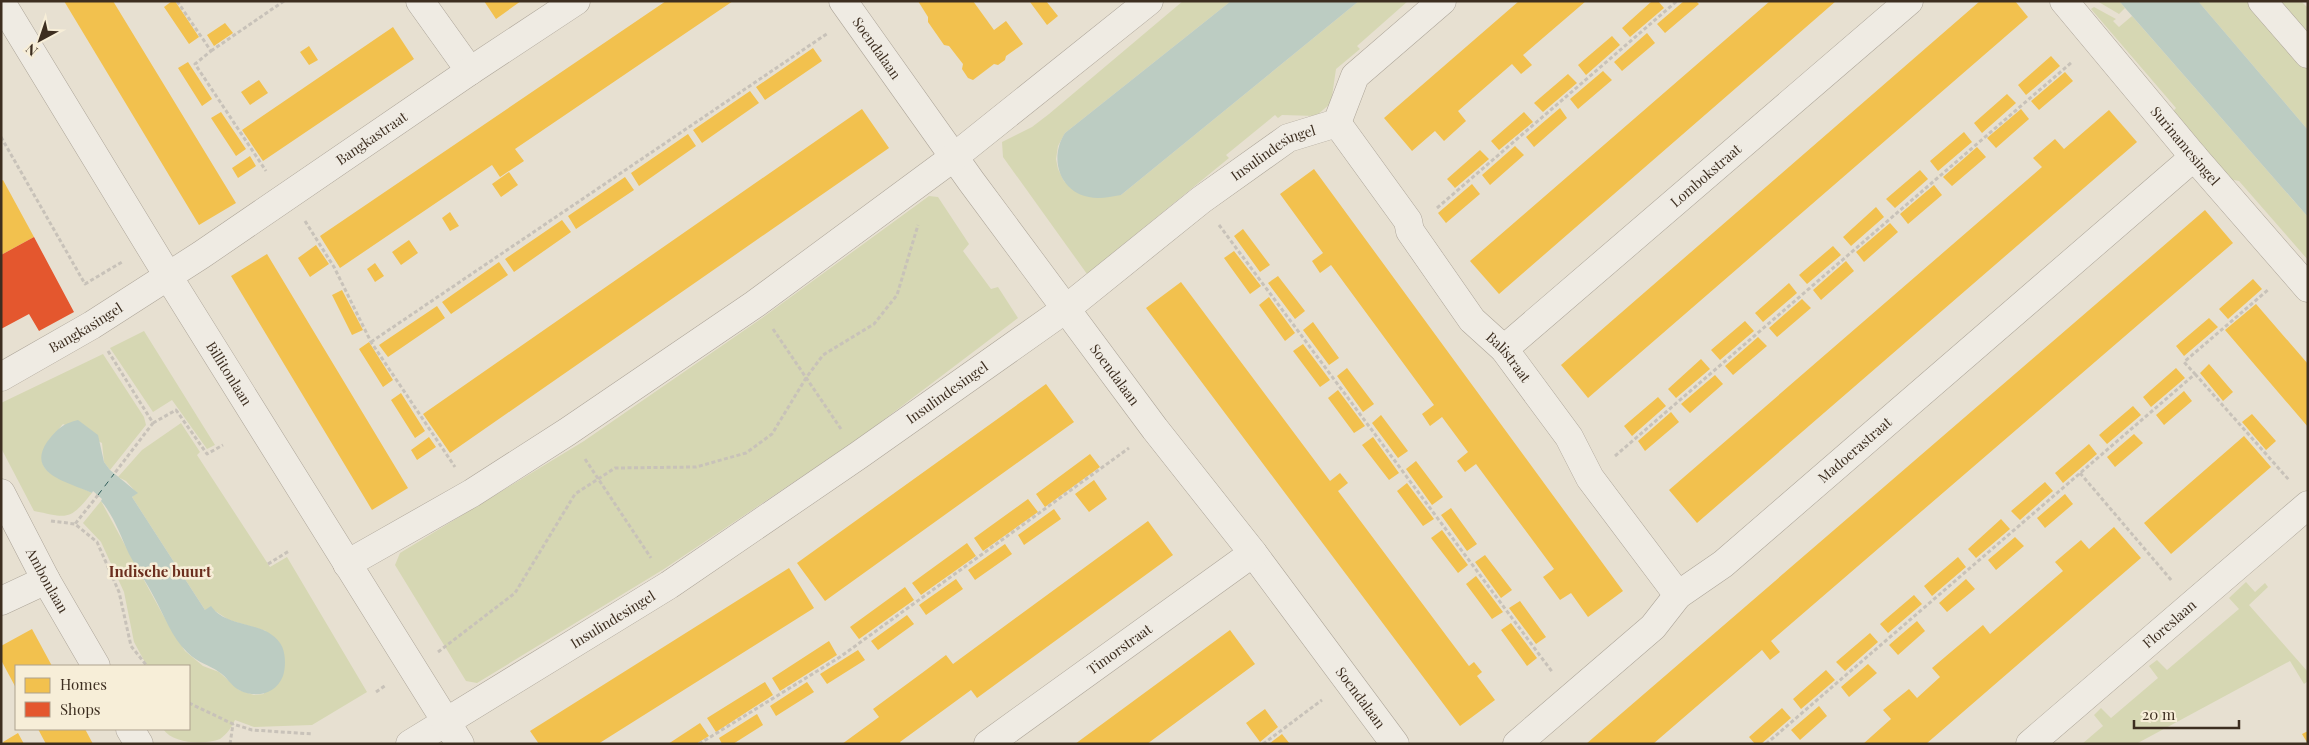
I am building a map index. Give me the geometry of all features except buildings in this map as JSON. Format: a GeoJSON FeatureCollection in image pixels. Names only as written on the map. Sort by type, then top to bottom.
{"type":"FeatureCollection","features":[{"type":"Feature","properties":{"kind":"street"},"geometry":{"type":"LineString","coordinates":[[420,1],[470,71]]}},
{"type":"Feature","properties":{"kind":"street","name":"Bangkastraat"},"geometry":{"type":"LineString","coordinates":[[168,276],[576,1]]}},
{"type":"Feature","properties":{"kind":"street"},"geometry":{"type":"LineString","coordinates":[[347,564],[472,493],[567,432],[756,304],[954,157],[1149,1]]}},
{"type":"Feature","properties":{"kind":"street"},"geometry":{"type":"LineString","coordinates":[[1337,123],[1355,76],[1442,1]]}},
{"type":"Feature","properties":{"kind":"street","name":"Lombokstraat"},"geometry":{"type":"LineString","coordinates":[[1504,349],[1909,1]]}},
{"type":"Feature","properties":{"kind":"street","name":"Surinamesingel"},"geometry":{"type":"LineString","coordinates":[[2064,1],[2194,157],[2300,279]]}},
{"type":"Feature","properties":{"kind":"street"},"geometry":{"type":"LineString","coordinates":[[2262,1],[2308,54]]}},
{"type":"Feature","properties":{"kind":"street","name":"Billitonlaan"},"geometry":{"type":"LineString","coordinates":[[1,2],[168,276],[453,733]]}},
{"type":"Feature","properties":{"kind":"street","name":"Soendalaan"},"geometry":{"type":"LineString","coordinates":[[849,9],[954,157],[1156,429],[1396,744]]}},
{"type":"Feature","properties":{"kind":"street","name":"Insulindesingel"},"geometry":{"type":"LineString","coordinates":[[410,744],[453,733],[859,455],[1067,308],[1201,200],[1288,138],[1337,123]]}},
{"type":"Feature","properties":{"kind":"street","name":"Balistraat"},"geometry":{"type":"LineString","coordinates":[[1337,123],[1408,220],[1410,231],[1472,320],[1504,349],[1569,437],[1590,478],[1678,595]]}},
{"type":"Feature","properties":{"kind":"street","name":"Madoerastraat"},"geometry":{"type":"LineString","coordinates":[[1517,744],[1653,627],[1678,595],[1723,564],[2194,157]]}},
{"type":"Feature","properties":{"kind":"street","name":"Bangkasingel"},"geometry":{"type":"LineString","coordinates":[[1,377],[92,325],[168,276]]}},
{"type":"Feature","properties":{"kind":"street","name":"Ambonlaan"},"geometry":{"type":"LineString","coordinates":[[1,493],[46,580],[95,665]]}},
{"type":"Feature","properties":{"kind":"street","name":"Floreslaan"},"geometry":{"type":"LineString","coordinates":[[2030,744],[2192,604],[2301,495]]}},
{"type":"Feature","properties":{"kind":"street","name":"Timorstraat"},"geometry":{"type":"LineString","coordinates":[[988,744],[1253,554]]}},
{"type":"Feature","properties":{"kind":"street"},"geometry":{"type":"LineString","coordinates":[[1,600],[46,580]]}},
{"type":"Feature","properties":{"kind":"street"},"geometry":{"type":"LineString","coordinates":[[131,730],[138,744]]}},
{"type":"Feature","properties":{"kind":"path"},"geometry":{"type":"LineString","coordinates":[[178,1],[211,51]]}},
{"type":"Feature","properties":{"kind":"path"},"geometry":{"type":"LineString","coordinates":[[284,1],[195,64],[262,166],[288,195],[334,267],[371,342],[472,493]]}},
{"type":"Feature","properties":{"kind":"path"},"geometry":{"type":"LineString","coordinates":[[1410,231],[1677,1]]}},
{"type":"Feature","properties":{"kind":"path"},"geometry":{"type":"LineString","coordinates":[[371,342],[849,9]]}},
{"type":"Feature","properties":{"kind":"path"},"geometry":{"type":"LineString","coordinates":[[1590,478],[2097,40]]}},
{"type":"Feature","properties":{"kind":"path"},"geometry":{"type":"LineString","coordinates":[[1,136],[85,284],[114,267]]}},
{"type":"Feature","properties":{"kind":"path"},"geometry":{"type":"LineString","coordinates":[[1201,200],[1572,697]]}},
{"type":"Feature","properties":{"kind":"path"},"geometry":{"type":"LineString","coordinates":[[438,652],[515,593],[575,494],[615,468],[696,467],[746,453],[772,434],[806,378],[823,355],[874,324],[897,295],[919,221]]}},
{"type":"Feature","properties":{"kind":"path"},"geometry":{"type":"LineString","coordinates":[[2300,279],[2184,362],[2301,495]]}},
{"type":"Feature","properties":{"kind":"path"},"geometry":{"type":"LineString","coordinates":[[756,304],[859,455]]}},
{"type":"Feature","properties":{"kind":"path"},"geometry":{"type":"LineString","coordinates":[[92,325],[153,423]]}},
{"type":"Feature","properties":{"kind":"path"},"geometry":{"type":"LineString","coordinates":[[1766,744],[2195,374]]}},
{"type":"Feature","properties":{"kind":"path"},"geometry":{"type":"LineString","coordinates":[[114,474],[153,423],[176,410],[207,454],[222,445]]}},
{"type":"Feature","properties":{"kind":"path"},"geometry":{"type":"LineString","coordinates":[[699,744],[840,657],[1156,429]]}},
{"type":"Feature","properties":{"kind":"path"},"geometry":{"type":"LineString","coordinates":[[567,432],[669,585]]}},
{"type":"Feature","properties":{"kind":"path"},"geometry":{"type":"LineString","coordinates":[[2080,473],[2192,604]]}},
{"type":"Feature","properties":{"kind":"path"},"geometry":{"type":"LineString","coordinates":[[98,495],[75,524],[97,542],[119,592],[131,646],[146,665]]}},
{"type":"Feature","properties":{"kind":"path"},"geometry":{"type":"LineString","coordinates":[[268,564],[289,551]]}},
{"type":"Feature","properties":{"kind":"path"},"geometry":{"type":"LineString","coordinates":[[1263,744],[1348,680]]}},
{"type":"Feature","properties":{"kind":"path"},"geometry":{"type":"LineString","coordinates":[[190,703],[233,724],[252,730],[313,734]]}},
{"type":"Feature","properties":{"kind":"path"},"geometry":{"type":"LineString","coordinates":[[230,744],[233,724]]}},
{"type":"Feature","properties":{"kind":"green space"},"geometry":{"type":"Polygon","coordinates":[[[1183,1],[1231,1],[1065,133],[1058,146],[1056,159],[1058,169],[1064,181],[1077,192],[1121,195],[1359,1],[1408,1],[1357,46],[1360,49],[1336,69],[1331,103],[1316,116],[1282,115],[1278,118],[1275,115],[1226,155],[1229,158],[1087,274],[1003,157],[1002,142],[1032,127],[1049,114],[1183,1]]]}},
{"type":"Feature","properties":{"kind":"green space"},"geometry":{"type":"Polygon","coordinates":[[[2097,1],[2119,1],[2125,8],[2119,14],[2097,1]]]}},
{"type":"Feature","properties":{"kind":"green space"},"geometry":{"type":"Polygon","coordinates":[[[2198,1],[2249,1],[2308,67],[2308,130],[2198,1]]]}},
{"type":"Feature","properties":{"kind":"green space"},"geometry":{"type":"Polygon","coordinates":[[[2272,1],[2301,1],[2308,8],[2308,42],[2272,1]]]}},
{"type":"Feature","properties":{"kind":"green space"},"geometry":{"type":"Polygon","coordinates":[[[2094,7],[2116,19],[2113,21],[2119,27],[2132,16],[2308,217],[2308,260],[2239,181],[2224,178],[2169,116],[2176,108],[2091,9],[2094,7]]]}},
{"type":"Feature","properties":{"kind":"green space"},"geometry":{"type":"Polygon","coordinates":[[[929,196],[938,197],[969,244],[963,251],[991,289],[998,287],[1018,318],[861,437],[664,569],[477,683],[466,681],[395,565],[400,553],[584,441],[762,318],[929,196]]]}},
{"type":"Feature","properties":{"kind":"green space"},"geometry":{"type":"Polygon","coordinates":[[[144,331],[215,445],[207,449],[172,400],[153,412],[110,348],[144,331]]]}},
{"type":"Feature","properties":{"kind":"green space"},"geometry":{"type":"Polygon","coordinates":[[[103,354],[144,417],[146,425],[110,470],[104,462],[102,443],[63,424],[50,440],[42,462],[53,475],[92,493],[78,509],[68,515],[62,516],[34,511],[1,448],[1,403],[103,354]]]}},
{"type":"Feature","properties":{"kind":"green space"},"geometry":{"type":"Polygon","coordinates":[[[181,423],[200,452],[197,455],[270,567],[287,557],[367,692],[312,725],[254,727],[235,720],[229,731],[220,739],[206,742],[190,742],[174,738],[164,730],[190,730],[190,665],[146,665],[134,642],[124,592],[101,542],[83,523],[101,501],[163,615],[185,651],[203,666],[219,672],[239,690],[254,695],[264,694],[266,631],[229,620],[215,611],[205,610],[132,497],[137,493],[126,481],[118,477],[142,450],[181,423]]]}},
{"type":"Feature","properties":{"kind":"green space"},"geometry":{"type":"Polygon","coordinates":[[[2246,582],[2255,592],[2265,583],[2268,587],[2249,605],[2308,672],[2308,681],[2304,684],[2290,661],[2136,744],[2082,744],[2103,726],[2094,715],[2101,708],[2111,718],[2158,678],[2149,666],[2157,660],[2167,670],[2239,609],[2229,598],[2246,582]]]}},
{"type":"Feature","properties":{"kind":"shaded area"},"geometry":{"type":"Polygon","coordinates":[[[1231,1],[1359,1],[1121,195],[1098,198],[1075,192],[1061,176],[1058,166],[1060,144],[1065,133],[1231,1]]]}},
{"type":"Feature","properties":{"kind":"shaded area"},"geometry":{"type":"Polygon","coordinates":[[[2119,1],[2198,1],[2308,130],[2308,217],[2119,1]]]}},
{"type":"Feature","properties":{"kind":"shaded area"},"geometry":{"type":"Polygon","coordinates":[[[78,420],[98,435],[104,462],[110,470],[138,493],[132,497],[205,610],[211,606],[226,618],[265,631],[280,643],[285,659],[285,668],[283,676],[276,687],[265,693],[245,693],[231,684],[215,669],[187,652],[173,633],[129,554],[113,520],[101,501],[102,499],[93,491],[92,493],[63,481],[46,470],[42,462],[42,453],[47,442],[60,428],[78,420]]]}},
{"type":"Feature","properties":{"kind":"ferry route"},"geometry":{"type":"LineString","coordinates":[[98,495],[114,474]]}},
{"type":"Feature","properties":{"kind":"district","name":"Indische buurt"},"geometry":{"type":"Point","coordinates":[160,572]}}]}
